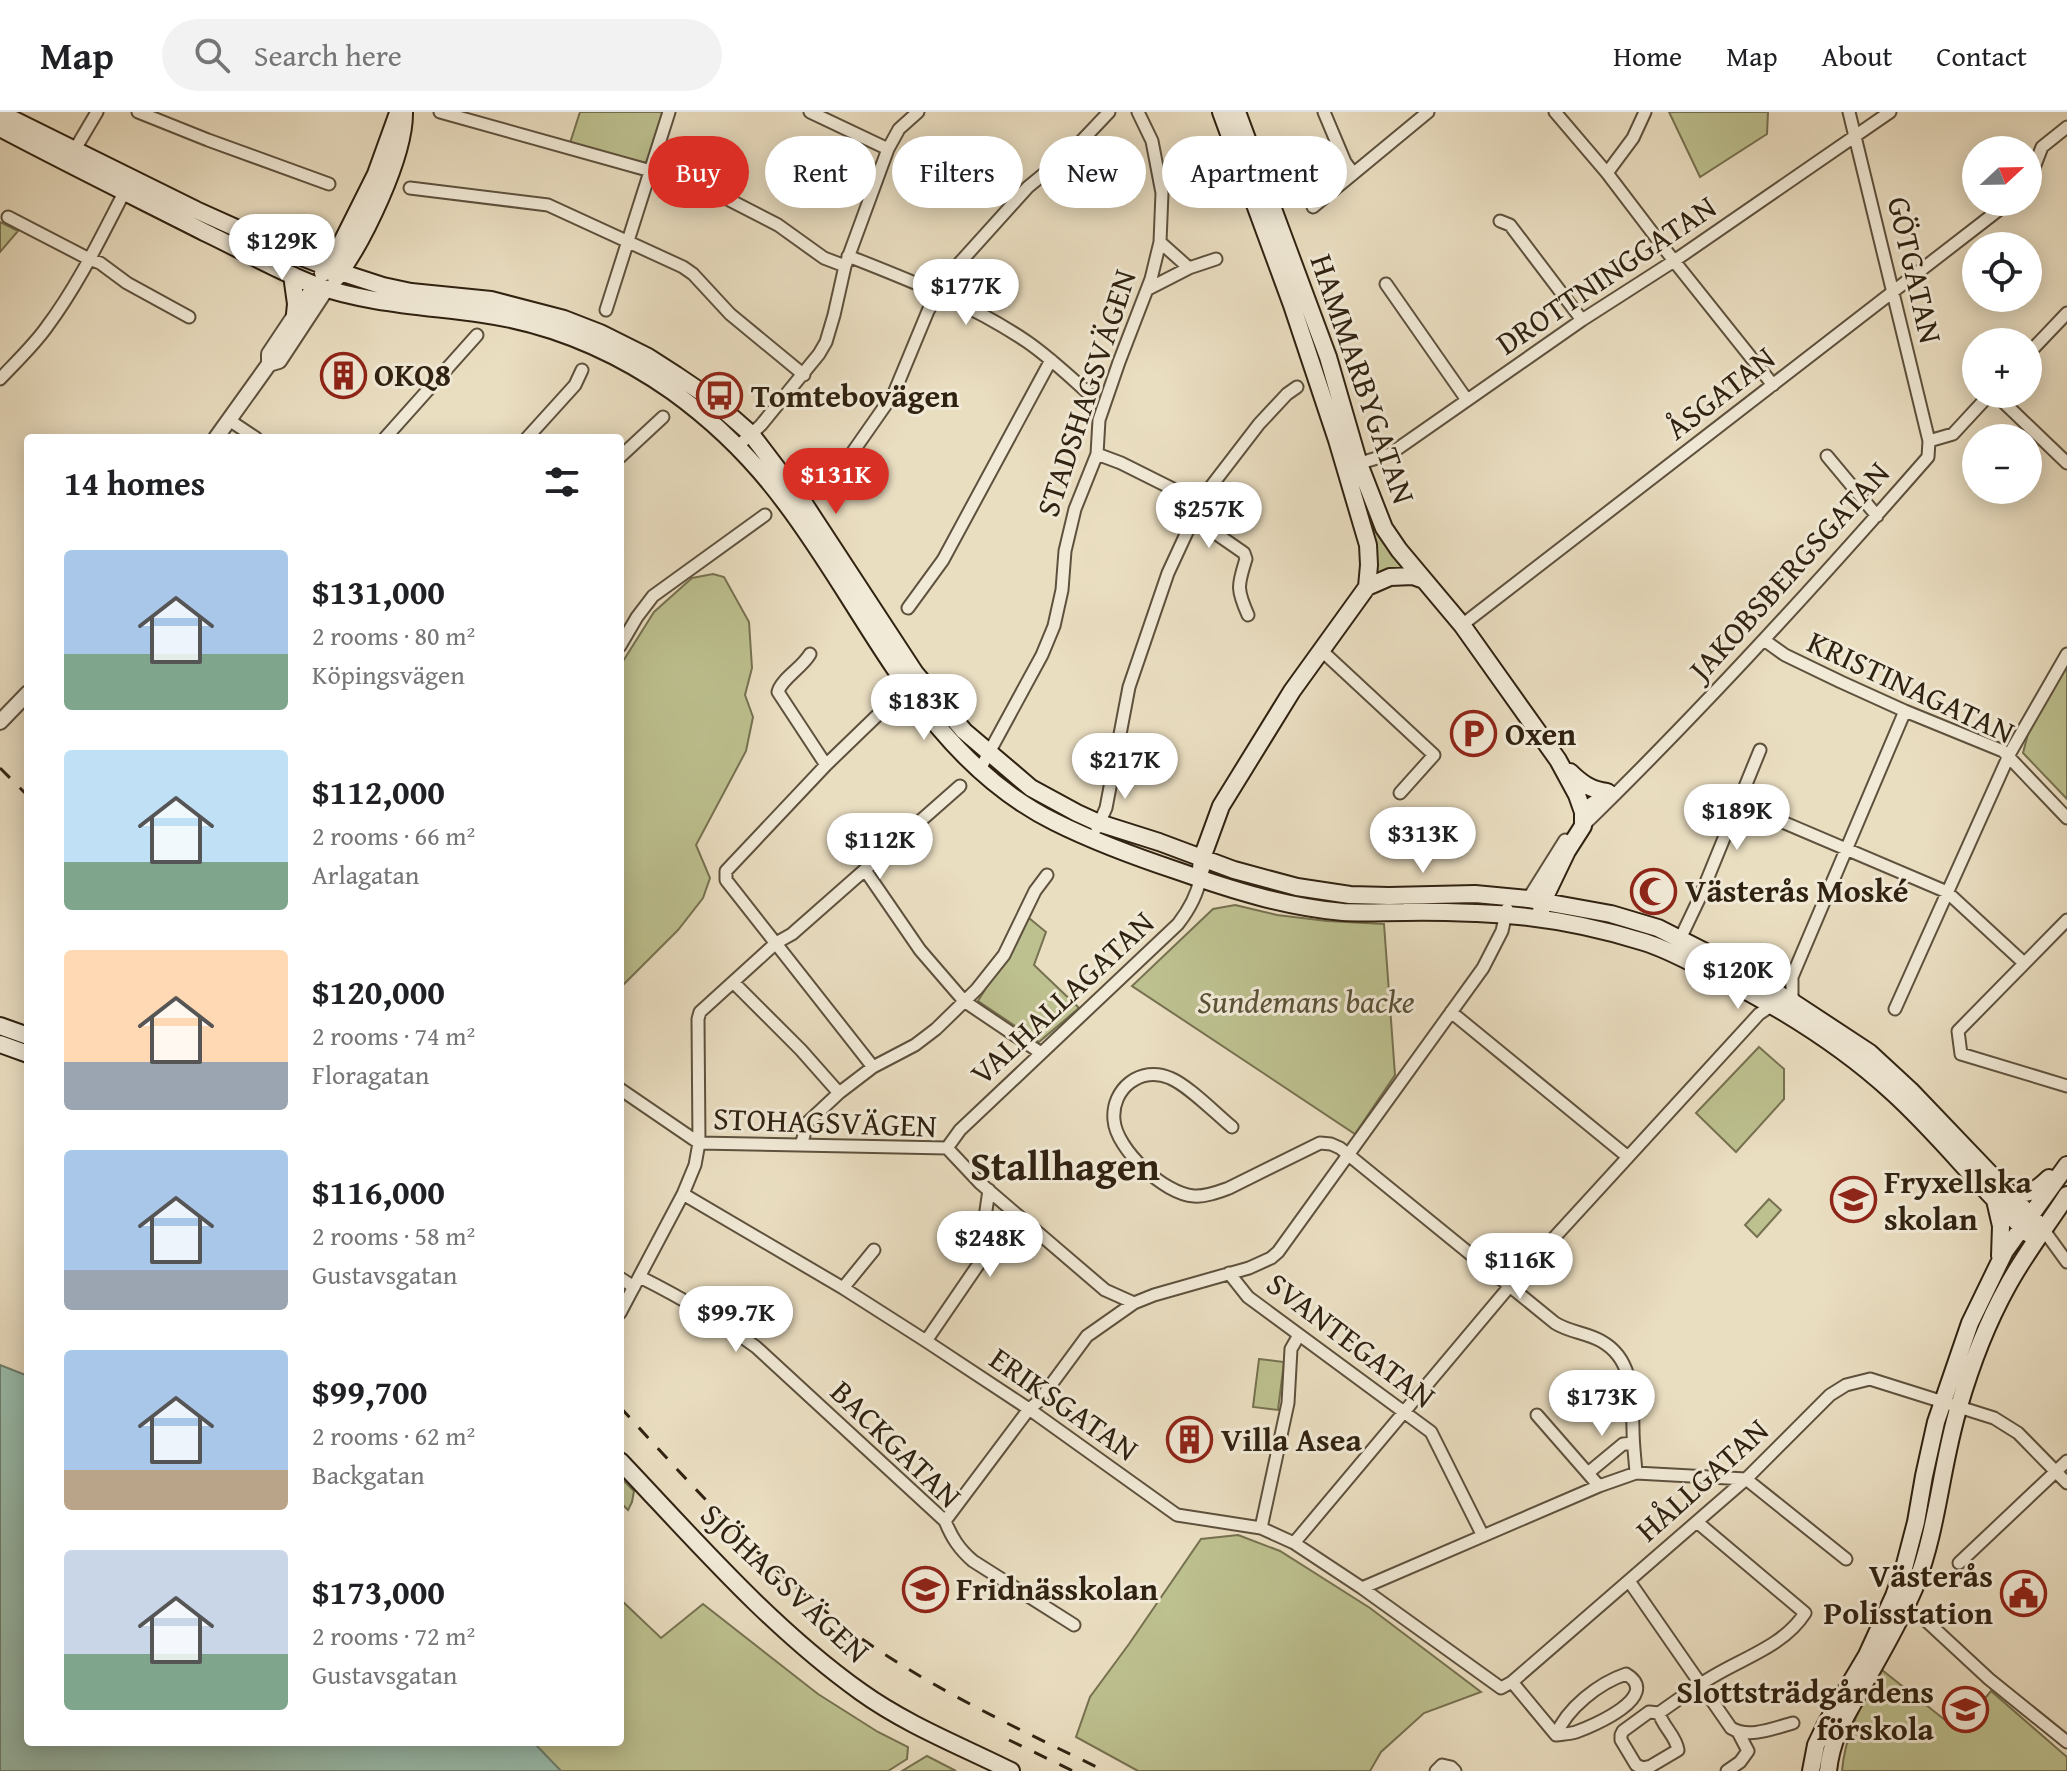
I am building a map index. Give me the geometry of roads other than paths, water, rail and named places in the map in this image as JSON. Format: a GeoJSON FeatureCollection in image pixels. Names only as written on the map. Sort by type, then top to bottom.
{"type":"FeatureCollection","features":[{"type":"Feature","properties":{"kind":"main road"},"geometry":{"type":"LineString","coordinates":[[0,128],[71,157],[292,275],[327,278],[354,251],[388,179],[402,134],[402,112]]}},
{"type":"Feature","properties":{"kind":"main road"},"geometry":{"type":"LineString","coordinates":[[327,278],[402,112]]}},
{"type":"Feature","properties":{"kind":"main road","name":"HAMMARBYGATAN"},"geometry":{"type":"LineString","coordinates":[[1221,112],[1352,466],[1399,550],[1462,625],[1558,760],[1571,780],[1583,819]]}},
{"type":"Feature","properties":{"kind":"main road","name":"HAMMARBYGATAN"},"geometry":{"type":"LineString","coordinates":[[1237,112],[1328,357],[1368,545],[1367,587]]}},
{"type":"Feature","properties":{"kind":"main road"},"geometry":{"type":"LineString","coordinates":[[0,113],[71,157]]}},
{"type":"Feature","properties":{"kind":"main road"},"geometry":{"type":"LineString","coordinates":[[128,186],[300,256],[327,278],[362,299],[490,315],[545,327],[595,345],[673,392],[738,446],[788,505],[943,734],[979,771],[1027,808],[1091,839],[1200,879],[1305,908],[1348,912],[1507,915],[1534,908],[1587,909],[1641,922],[1680,939],[1794,1003],[1870,1053],[1910,1090],[2032,1229]]}},
{"type":"Feature","properties":{"kind":"main road"},"geometry":{"type":"LineString","coordinates":[[300,256],[325,253],[341,235],[347,233]]}},
{"type":"Feature","properties":{"kind":"main road"},"geometry":{"type":"LineString","coordinates":[[239,249],[259,249],[316,276],[398,295],[411,292],[491,300],[564,319],[648,357],[710,398],[751,434],[805,505],[915,673],[954,720],[1031,788],[1099,823],[1274,882],[1324,892],[1508,897],[1674,953],[1771,1006],[1841,1050],[2002,1196],[1999,1260],[1962,1343],[1950,1403],[1947,1455],[1932,1536],[1915,1585],[1844,1716],[1833,1741],[1828,1771]]}},
{"type":"Feature","properties":{"kind":"main road"},"geometry":{"type":"LineString","coordinates":[[292,275],[295,314]]}},
{"type":"Feature","properties":{"kind":"main road"},"geometry":{"type":"LineString","coordinates":[[1200,879],[1202,858],[1221,806],[1292,691],[1367,587],[1390,577],[1413,576],[1424,580]]}},
{"type":"Feature","properties":{"kind":"main road","name":"HAMMARBYGATAN"},"geometry":{"type":"LineString","coordinates":[[1558,760],[1581,782],[1596,791],[1614,790]]}},
{"type":"Feature","properties":{"kind":"main road"},"geometry":{"type":"LineString","coordinates":[[1534,908],[1559,870],[1583,819]]}},
{"type":"Feature","properties":{"kind":"main road"},"geometry":{"type":"LineString","coordinates":[[1559,870],[1563,891],[1587,909]]}},
{"type":"Feature","properties":{"kind":"main road"},"geometry":{"type":"LineString","coordinates":[[0,1026],[24,1035]]}},
{"type":"Feature","properties":{"kind":"main road"},"geometry":{"type":"LineString","coordinates":[[0,1044],[24,1053]]}},
{"type":"Feature","properties":{"kind":"main road"},"geometry":{"type":"LineString","coordinates":[[2002,1196],[2035,1191],[2065,1167]]}},
{"type":"Feature","properties":{"kind":"main road"},"geometry":{"type":"LineString","coordinates":[[1811,1771],[1816,1745],[1867,1655],[1894,1596],[1916,1522],[1933,1436],[1979,1346],[1999,1301],[1996,1296],[2065,1167]]}},
{"type":"Feature","properties":{"kind":"main road"},"geometry":{"type":"LineString","coordinates":[[1999,1260],[2064,1202]]}},
{"type":"Feature","properties":{"kind":"main road","name":"SJÖHAGSVÄGEN"},"geometry":{"type":"LineString","coordinates":[[624,1465],[776,1622],[814,1655],[898,1716],[1011,1771]]}},
{"type":"Feature","properties":{"kind":"street"},"geometry":{"type":"LineString","coordinates":[[71,157],[97,112]]}},
{"type":"Feature","properties":{"kind":"street"},"geometry":{"type":"LineString","coordinates":[[138,112],[329,184]]}},
{"type":"Feature","properties":{"kind":"street"},"geometry":{"type":"LineString","coordinates":[[440,112],[648,170]]}},
{"type":"Feature","properties":{"kind":"street"},"geometry":{"type":"LineString","coordinates":[[662,136],[669,112]]}},
{"type":"Feature","properties":{"kind":"street"},"geometry":{"type":"LineString","coordinates":[[810,112],[888,149]]}},
{"type":"Feature","properties":{"kind":"street"},"geometry":{"type":"LineString","coordinates":[[738,446],[804,375],[826,342],[846,261],[888,149],[899,129],[918,112]]}},
{"type":"Feature","properties":{"kind":"street"},"geometry":{"type":"LineString","coordinates":[[829,486],[894,393],[928,311],[946,278],[1028,187],[1073,150],[1109,112]]}},
{"type":"Feature","properties":{"kind":"street","name":"STADSHAGSVÄGEN"},"geometry":{"type":"LineString","coordinates":[[979,771],[1051,634],[1062,590],[1065,551],[1075,509],[1097,454],[1099,420],[1148,289],[1160,242],[1159,171],[1152,141],[1138,112]]}},
{"type":"Feature","properties":{"kind":"street"},"geometry":{"type":"LineString","coordinates":[[1324,112],[1345,162],[1353,173]]}},
{"type":"Feature","properties":{"kind":"street"},"geometry":{"type":"LineString","coordinates":[[1347,178],[1428,112]]}},
{"type":"Feature","properties":{"kind":"street"},"geometry":{"type":"LineString","coordinates":[[1555,112],[1607,173],[1773,385]]}},
{"type":"Feature","properties":{"kind":"street"},"geometry":{"type":"LineString","coordinates":[[1607,173],[1633,138],[1645,112]]}},
{"type":"Feature","properties":{"kind":"street","name":"GÖTGATAN"},"geometry":{"type":"LineString","coordinates":[[1849,112],[1929,441]]}},
{"type":"Feature","properties":{"kind":"street","name":"DROTTNINGGATAN"},"geometry":{"type":"LineString","coordinates":[[1352,466],[1390,454],[1890,112]]}},
{"type":"Feature","properties":{"kind":"street"},"geometry":{"type":"LineString","coordinates":[[2042,147],[2067,127]]}},
{"type":"Feature","properties":{"kind":"street"},"geometry":{"type":"LineString","coordinates":[[606,310],[648,181]]}},
{"type":"Feature","properties":{"kind":"street"},"geometry":{"type":"LineString","coordinates":[[0,379],[44,331],[74,287],[128,186]]}},
{"type":"Feature","properties":{"kind":"street"},"geometry":{"type":"LineString","coordinates":[[410,188],[548,205],[629,241],[693,274],[730,314],[804,375]]}},
{"type":"Feature","properties":{"kind":"street"},"geometry":{"type":"LineString","coordinates":[[745,208],[778,225],[824,258],[846,261],[939,292],[1025,340],[1087,392]]}},
{"type":"Feature","properties":{"kind":"street","name":"ÅSGATAN"},"geometry":{"type":"LineString","coordinates":[[1462,625],[1991,216]]}},
{"type":"Feature","properties":{"kind":"street"},"geometry":{"type":"LineString","coordinates":[[8,217],[100,263],[127,283],[189,317]]}},
{"type":"Feature","properties":{"kind":"street"},"geometry":{"type":"LineString","coordinates":[[1500,221],[1510,225],[1582,320]]}},
{"type":"Feature","properties":{"kind":"street"},"geometry":{"type":"LineString","coordinates":[[1160,242],[1189,268]]}},
{"type":"Feature","properties":{"kind":"street"},"geometry":{"type":"LineString","coordinates":[[1148,289],[1189,268],[1216,259]]}},
{"type":"Feature","properties":{"kind":"street"},"geometry":{"type":"LineString","coordinates":[[219,434],[269,364],[269,354],[295,314],[327,278]]}},
{"type":"Feature","properties":{"kind":"street"},"geometry":{"type":"LineString","coordinates":[[269,364],[279,361],[327,278]]}},
{"type":"Feature","properties":{"kind":"street"},"geometry":{"type":"LineString","coordinates":[[1386,284],[1467,400]]}},
{"type":"Feature","properties":{"kind":"street"},"geometry":{"type":"LineString","coordinates":[[2042,339],[2067,313]]}},
{"type":"Feature","properties":{"kind":"street"},"geometry":{"type":"LineString","coordinates":[[389,434],[477,335]]}},
{"type":"Feature","properties":{"kind":"street"},"geometry":{"type":"LineString","coordinates":[[908,608],[943,560],[1051,360]]}},
{"type":"Feature","properties":{"kind":"street"},"geometry":{"type":"LineString","coordinates":[[531,434],[575,385],[582,370]]}},
{"type":"Feature","properties":{"kind":"street"},"geometry":{"type":"LineString","coordinates":[[1091,839],[1106,808],[1129,687],[1168,573],[1195,519],[1199,502],[1259,424],[1297,387]]}},
{"type":"Feature","properties":{"kind":"street"},"geometry":{"type":"LineString","coordinates":[[1929,441],[1953,434],[1979,408]]}},
{"type":"Feature","properties":{"kind":"street"},"geometry":{"type":"LineString","coordinates":[[2008,408],[2067,463]]}},
{"type":"Feature","properties":{"kind":"street"},"geometry":{"type":"LineString","coordinates":[[624,453],[663,417]]}},
{"type":"Feature","properties":{"kind":"street"},"geometry":{"type":"LineString","coordinates":[[229,420],[250,434]]}},
{"type":"Feature","properties":{"kind":"street","name":"JAKOBSBERGSGATAN"},"geometry":{"type":"LineString","coordinates":[[1534,908],[1583,819],[1764,640],[1928,457],[1929,441]]}},
{"type":"Feature","properties":{"kind":"street"},"geometry":{"type":"LineString","coordinates":[[1097,454],[1199,502]]}},
{"type":"Feature","properties":{"kind":"street"},"geometry":{"type":"LineString","coordinates":[[1827,456],[1877,516]]}},
{"type":"Feature","properties":{"kind":"street"},"geometry":{"type":"LineString","coordinates":[[624,639],[653,596],[765,515]]}},
{"type":"Feature","properties":{"kind":"street"},"geometry":{"type":"LineString","coordinates":[[1195,519],[1244,553],[1246,559],[1239,588],[1240,599],[1248,615]]}},
{"type":"Feature","properties":{"kind":"street","name":"KRISTINAGATAN"},"geometry":{"type":"LineString","coordinates":[[1764,640],[1785,655],[1905,711],[2003,751],[2067,818]]}},
{"type":"Feature","properties":{"kind":"street"},"geometry":{"type":"LineString","coordinates":[[1321,650],[1434,755],[1400,793]]}},
{"type":"Feature","properties":{"kind":"street"},"geometry":{"type":"LineString","coordinates":[[810,654],[805,664],[779,685],[778,692],[826,765]]}},
{"type":"Feature","properties":{"kind":"street"},"geometry":{"type":"LineString","coordinates":[[1895,1009],[2008,757],[2067,654]]}},
{"type":"Feature","properties":{"kind":"street"},"geometry":{"type":"LineString","coordinates":[[0,722],[24,697]]}},
{"type":"Feature","properties":{"kind":"street"},"geometry":{"type":"LineString","coordinates":[[873,1067],[726,880],[726,871],[826,765],[887,706]]}},
{"type":"Feature","properties":{"kind":"street"},"geometry":{"type":"LineString","coordinates":[[1794,1003],[1792,977],[1905,711]]}},
{"type":"Feature","properties":{"kind":"street"},"geometry":{"type":"LineString","coordinates":[[1680,939],[1760,750]]}},
{"type":"Feature","properties":{"kind":"street"},"geometry":{"type":"LineString","coordinates":[[624,1306],[695,1165],[699,1143],[700,1012],[960,786]]}},
{"type":"Feature","properties":{"kind":"street"},"geometry":{"type":"LineString","coordinates":[[1738,803],[1947,892],[2024,963]]}},
{"type":"Feature","properties":{"kind":"street"},"geometry":{"type":"LineString","coordinates":[[865,870],[920,950],[964,1001],[1041,1053]]}},
{"type":"Feature","properties":{"kind":"street"},"geometry":{"type":"LineString","coordinates":[[801,1145],[808,1122],[839,1093],[873,1067],[936,1029],[991,973],[1004,955],[1035,891],[1047,875]]}},
{"type":"Feature","properties":{"kind":"street","name":"VALHALLAGATAN"},"geometry":{"type":"LineString","coordinates":[[947,1148],[960,1130],[1178,924],[1198,890],[1200,879]]}},
{"type":"Feature","properties":{"kind":"street"},"geometry":{"type":"LineString","coordinates":[[945,1521],[1087,1336],[1134,1303],[1262,1263],[1278,1252],[1483,968],[1502,931],[1508,897]]}},
{"type":"Feature","properties":{"kind":"street"},"geometry":{"type":"LineString","coordinates":[[2067,920],[1958,1031],[1961,1054],[2067,1086]]}},
{"type":"Feature","properties":{"kind":"street"},"geometry":{"type":"LineString","coordinates":[[734,983],[839,1093]]}},
{"type":"Feature","properties":{"kind":"street"},"geometry":{"type":"LineString","coordinates":[[1294,1543],[1509,1287],[1759,1014],[1771,1006]]}},
{"type":"Feature","properties":{"kind":"street"},"geometry":{"type":"LineString","coordinates":[[1451,1012],[1628,1157]]}},
{"type":"Feature","properties":{"kind":"street"},"geometry":{"type":"LineString","coordinates":[[1232,1127],[1173,1079],[1160,1074],[1140,1076],[1127,1083],[1114,1111],[1118,1135],[1135,1159],[1176,1192],[1195,1196],[1229,1188],[1320,1143],[1331,1144],[1349,1155],[1555,1323],[1599,1339],[1615,1351],[1626,1368],[1632,1389],[1636,1473]]}},
{"type":"Feature","properties":{"kind":"street","name":"STOHAGSVÄGEN"},"geometry":{"type":"LineString","coordinates":[[624,1092],[699,1143],[947,1148],[989,1190],[1105,1290],[1134,1303]]}},
{"type":"Feature","properties":{"kind":"street"},"geometry":{"type":"LineString","coordinates":[[926,1341],[978,1265],[989,1190]]}},
{"type":"Feature","properties":{"kind":"street","name":"ERIKSGATAN"},"geometry":{"type":"LineString","coordinates":[[683,1194],[926,1341],[1029,1409],[1177,1515],[1261,1528],[1294,1543],[1506,1685],[1556,1735]]}},
{"type":"Feature","properties":{"kind":"street"},"geometry":{"type":"LineString","coordinates":[[2032,1229],[2066,1262]]}},
{"type":"Feature","properties":{"kind":"street"},"geometry":{"type":"LineString","coordinates":[[843,1288],[874,1250]]}},
{"type":"Feature","properties":{"kind":"street","name":"SVANTEGATAN"},"geometry":{"type":"LineString","coordinates":[[1229,1273],[1248,1297],[1431,1432],[1483,1536]]}},
{"type":"Feature","properties":{"kind":"street","name":"BACKGATAN"},"geometry":{"type":"LineString","coordinates":[[624,1279],[685,1299],[756,1347],[945,1521],[960,1550],[1074,1625]]}},
{"type":"Feature","properties":{"kind":"street"},"geometry":{"type":"LineString","coordinates":[[1261,1528],[1288,1403],[1291,1349],[1299,1335]]}},
{"type":"Feature","properties":{"kind":"street","name":"HÅLLGATAN"},"geometry":{"type":"LineString","coordinates":[[1506,1685],[1746,1479],[1830,1395],[1846,1385],[1870,1379],[1994,1418],[2018,1433],[2067,1483]]}},
{"type":"Feature","properties":{"kind":"street"},"geometry":{"type":"LineString","coordinates":[[1537,1415],[1599,1486]]}},
{"type":"Feature","properties":{"kind":"street"},"geometry":{"type":"LineString","coordinates":[[1588,1473],[1623,1444],[1633,1443]]}},
{"type":"Feature","properties":{"kind":"street"},"geometry":{"type":"LineString","coordinates":[[1959,1563],[2067,1461]]}},
{"type":"Feature","properties":{"kind":"street"},"geometry":{"type":"LineString","coordinates":[[1362,1588],[1636,1473],[1746,1479],[1846,1559]]}},
{"type":"Feature","properties":{"kind":"street"},"geometry":{"type":"LineString","coordinates":[[1659,1713],[1678,1750],[1643,1768],[1636,1765],[1621,1740],[1623,1731],[1649,1712],[1659,1713],[1701,1683],[1762,1650],[1785,1635],[1805,1613],[1697,1522]]}},
{"type":"Feature","properties":{"kind":"street"},"geometry":{"type":"LineString","coordinates":[[1629,1581],[1731,1728],[1738,1732],[1748,1751],[1740,1762],[1727,1771]]}},
{"type":"Feature","properties":{"kind":"street"},"geometry":{"type":"LineString","coordinates":[[1921,1616],[1989,1679],[2067,1742]]}},
{"type":"Feature","properties":{"kind":"street"},"geometry":{"type":"LineString","coordinates":[[1626,1674],[1633,1679],[1637,1693],[1621,1709],[1573,1733],[1556,1735],[1560,1726],[1590,1694],[1616,1677],[1626,1674]]}},
{"type":"Feature","properties":{"kind":"street"},"geometry":{"type":"LineString","coordinates":[[1738,1732],[1793,1723]]}},
{"type":"Feature","properties":{"kind":"street"},"geometry":{"type":"LineString","coordinates":[[1436,1771],[1442,1765],[1455,1771]]}},
{"type":"Feature","properties":{"kind":"railway"},"geometry":{"type":"LineString","coordinates":[[0,768],[24,792]]}},
{"type":"Feature","properties":{"kind":"railway"},"geometry":{"type":"LineString","coordinates":[[624,1411],[736,1531],[831,1616],[893,1660],[952,1694],[1105,1771]]}},
{"type":"Feature","properties":{"kind":"railway"},"geometry":{"type":"LineString","coordinates":[[1009,1740],[1073,1771]]}},
{"type":"Feature","properties":{"kind":"place","name":"OKQ8"},"geometry":{"type":"Point","coordinates":[343,375]}},
{"type":"Feature","properties":{"kind":"place","name":"Tomtebovägen"},"geometry":{"type":"Point","coordinates":[720,396]}},
{"type":"Feature","properties":{"kind":"place","name":"Oxen"},"geometry":{"type":"Point","coordinates":[1474,734]}},
{"type":"Feature","properties":{"kind":"place","name":"Västerås Moské"},"geometry":{"type":"Point","coordinates":[1654,891]}},
{"type":"Feature","properties":{"kind":"place","name":"Fryxellska skolan"},"geometry":{"type":"Point","coordinates":[1853,1200]}},
{"type":"Feature","properties":{"kind":"place","name":"Villa Asea"},"geometry":{"type":"Point","coordinates":[1190,1440]}},
{"type":"Feature","properties":{"kind":"place","name":"Fridnässkolan"},"geometry":{"type":"Point","coordinates":[925,1589]}},
{"type":"Feature","properties":{"kind":"place","name":"Västerås Polisstation"},"geometry":{"type":"Point","coordinates":[2024,1594]}},
{"type":"Feature","properties":{"kind":"place","name":"Slottsträdgårdens förskola"},"geometry":{"type":"Point","coordinates":[1965,1710]}},
{"type":"Feature","properties":{"kind":"district","name":"Stallhagen"},"geometry":{"type":"Point","coordinates":[1065,1166]}},
{"type":"Feature","properties":{"kind":"park label","name":"Sundemans backe"},"geometry":{"type":"Point","coordinates":[1306,1002]}}]}
